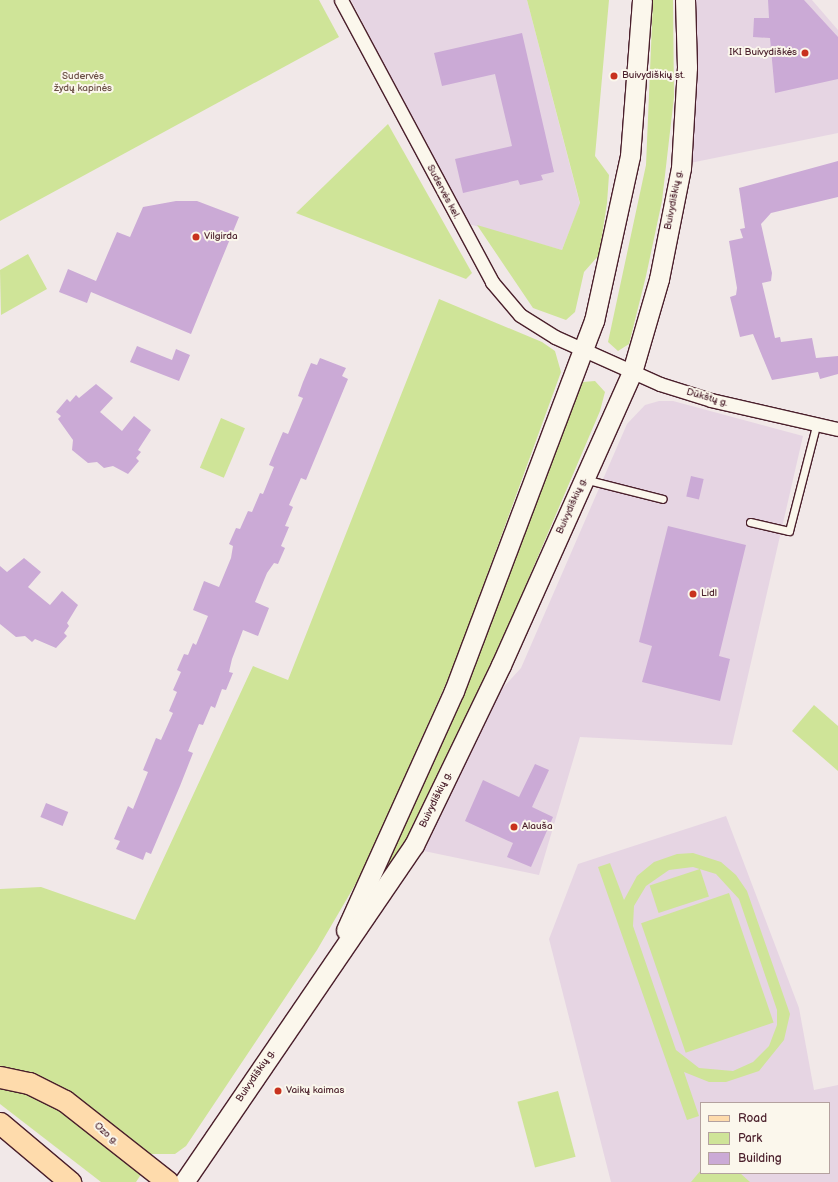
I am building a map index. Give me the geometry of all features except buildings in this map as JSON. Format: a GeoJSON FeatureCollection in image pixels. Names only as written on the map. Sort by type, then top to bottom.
{"type":"FeatureCollection","features":[{"type":"Feature","properties":{"kind":"main road","name":"Buivydiškių g."},"geometry":{"type":"LineString","coordinates":[[328,969],[454,691],[582,348],[594,321],[630,156],[642,0]]}},
{"type":"Feature","properties":{"kind":"main road","name":"Buivydiškių g."},"geometry":{"type":"LineString","coordinates":[[184,1182],[414,845],[632,372],[659,279],[681,168],[688,67],[685,0]]}},
{"type":"Feature","properties":{"kind":"main road","name":"Ozo g."},"geometry":{"type":"LineString","coordinates":[[0,1077],[43,1088],[65,1101],[168,1182]]}},
{"type":"Feature","properties":{"kind":"main road"},"geometry":{"type":"LineString","coordinates":[[0,1123],[70,1182]]}},
{"type":"Feature","properties":{"kind":"street","name":"Sudervės kel."},"geometry":{"type":"LineString","coordinates":[[342,0],[503,300],[549,333],[582,348]]}},
{"type":"Feature","properties":{"kind":"street","name":"Dūkštų g."},"geometry":{"type":"LineString","coordinates":[[582,348],[632,372],[711,400],[816,426],[838,429]]}},
{"type":"Feature","properties":{"kind":"lane"},"geometry":{"type":"LineString","coordinates":[[750,522],[789,531],[816,426]]}},
{"type":"Feature","properties":{"kind":"lane"},"geometry":{"type":"LineString","coordinates":[[584,479],[663,499]]}},
{"type":"Feature","properties":{"kind":"shaded area"},"geometry":{"type":"Polygon","coordinates":[[[351,0],[527,0],[580,204],[562,250],[465,223],[351,0]]]}},
{"type":"Feature","properties":{"kind":"shaded area"},"geometry":{"type":"Polygon","coordinates":[[[696,0],[812,0],[838,30],[838,133],[690,163],[696,97],[696,0]]]}},
{"type":"Feature","properties":{"kind":"shaded area"},"geometry":{"type":"Polygon","coordinates":[[[659,401],[673,401],[803,436],[732,745],[580,737],[539,875],[424,851],[501,690],[521,668],[627,424],[645,405],[659,401]]]}},
{"type":"Feature","properties":{"kind":"shaded area"},"geometry":{"type":"Polygon","coordinates":[[[726,816],[799,1008],[814,1090],[838,1085],[838,1182],[611,1182],[549,939],[578,864],[726,816]]]}},
{"type":"Feature","properties":{"kind":"green space","name":"Sudervės žydų kapinės"},"geometry":{"type":"Polygon","coordinates":[[[0,0],[319,0],[339,37],[0,221],[0,0]]]}},
{"type":"Feature","properties":{"kind":"green space"},"geometry":{"type":"Polygon","coordinates":[[[527,0],[609,0],[595,156],[609,175],[607,203],[599,255],[584,272],[575,312],[566,320],[533,308],[477,225],[562,250],[580,203],[527,0]]]}},
{"type":"Feature","properties":{"kind":"green space"},"geometry":{"type":"Polygon","coordinates":[[[653,0],[673,0],[674,97],[662,201],[646,276],[629,344],[618,351],[608,342],[646,165],[653,0]]]}},
{"type":"Feature","properties":{"kind":"green space"},"geometry":{"type":"Polygon","coordinates":[[[388,124],[472,273],[466,279],[296,213],[388,124]]]}},
{"type":"Feature","properties":{"kind":"green space"},"geometry":{"type":"Polygon","coordinates":[[[28,254],[47,289],[1,315],[0,270],[28,254]]]}},
{"type":"Feature","properties":{"kind":"green space"},"geometry":{"type":"Polygon","coordinates":[[[439,299],[542,342],[555,351],[561,372],[455,663],[362,873],[317,950],[186,1146],[175,1154],[149,1154],[0,1069],[0,889],[41,887],[135,920],[253,666],[288,680],[439,299]]]}},
{"type":"Feature","properties":{"kind":"green space"},"geometry":{"type":"Polygon","coordinates":[[[595,381],[605,392],[600,411],[496,655],[405,841],[376,886],[469,682],[574,397],[583,382],[595,381]]]}},
{"type":"Feature","properties":{"kind":"green space"},"geometry":{"type":"Polygon","coordinates":[[[221,418],[245,428],[224,478],[200,468],[221,418]]]}},
{"type":"Feature","properties":{"kind":"green space"},"geometry":{"type":"Polygon","coordinates":[[[814,705],[838,726],[838,771],[792,731],[814,705]]]}},
{"type":"Feature","properties":{"kind":"green space"},"geometry":{"type":"Polygon","coordinates":[[[693,853],[721,862],[736,875],[747,891],[790,1014],[784,1040],[759,1071],[726,1082],[709,1082],[684,1072],[699,1116],[687,1120],[598,867],[610,863],[624,900],[637,876],[654,862],[677,854],[693,853]],[[693,867],[669,870],[646,886],[634,906],[633,926],[676,1050],[699,1068],[733,1071],[753,1062],[769,1046],[777,1025],[777,1010],[739,899],[716,874],[693,867]]]}},
{"type":"Feature","properties":{"kind":"green space"},"geometry":{"type":"Polygon","coordinates":[[[700,869],[709,897],[659,913],[650,885],[700,869]]]}},
{"type":"Feature","properties":{"kind":"green space"},"geometry":{"type":"Polygon","coordinates":[[[729,893],[774,1023],[686,1053],[641,923],[729,893]]]}},
{"type":"Feature","properties":{"kind":"green space"},"geometry":{"type":"Polygon","coordinates":[[[0,1086],[49,1099],[142,1173],[136,1182],[101,1182],[0,1104],[0,1086]]]}},
{"type":"Feature","properties":{"kind":"green space"},"geometry":{"type":"Polygon","coordinates":[[[558,1091],[576,1157],[535,1168],[517,1102],[558,1091]]]}},
{"type":"Feature","properties":{"kind":"green space"},"geometry":{"type":"Polygon","coordinates":[[[700,1171],[700,1174],[741,1174],[750,1182],[691,1182],[700,1171]]]}},
{"type":"Feature","properties":{"kind":"place","name":"IKI Buivydiškės"},"geometry":{"type":"Point","coordinates":[805,53]}},
{"type":"Feature","properties":{"kind":"place","name":"Buivydiškių st."},"geometry":{"type":"Point","coordinates":[614,76]}},
{"type":"Feature","properties":{"kind":"place","name":"Vilgirda"},"geometry":{"type":"Point","coordinates":[196,237]}},
{"type":"Feature","properties":{"kind":"place","name":"Lidl"},"geometry":{"type":"Point","coordinates":[693,594]}},
{"type":"Feature","properties":{"kind":"place","name":"Alauša"},"geometry":{"type":"Point","coordinates":[514,827]}},
{"type":"Feature","properties":{"kind":"place","name":"Vaikų kaimas"},"geometry":{"type":"Point","coordinates":[278,1091]}}]}
